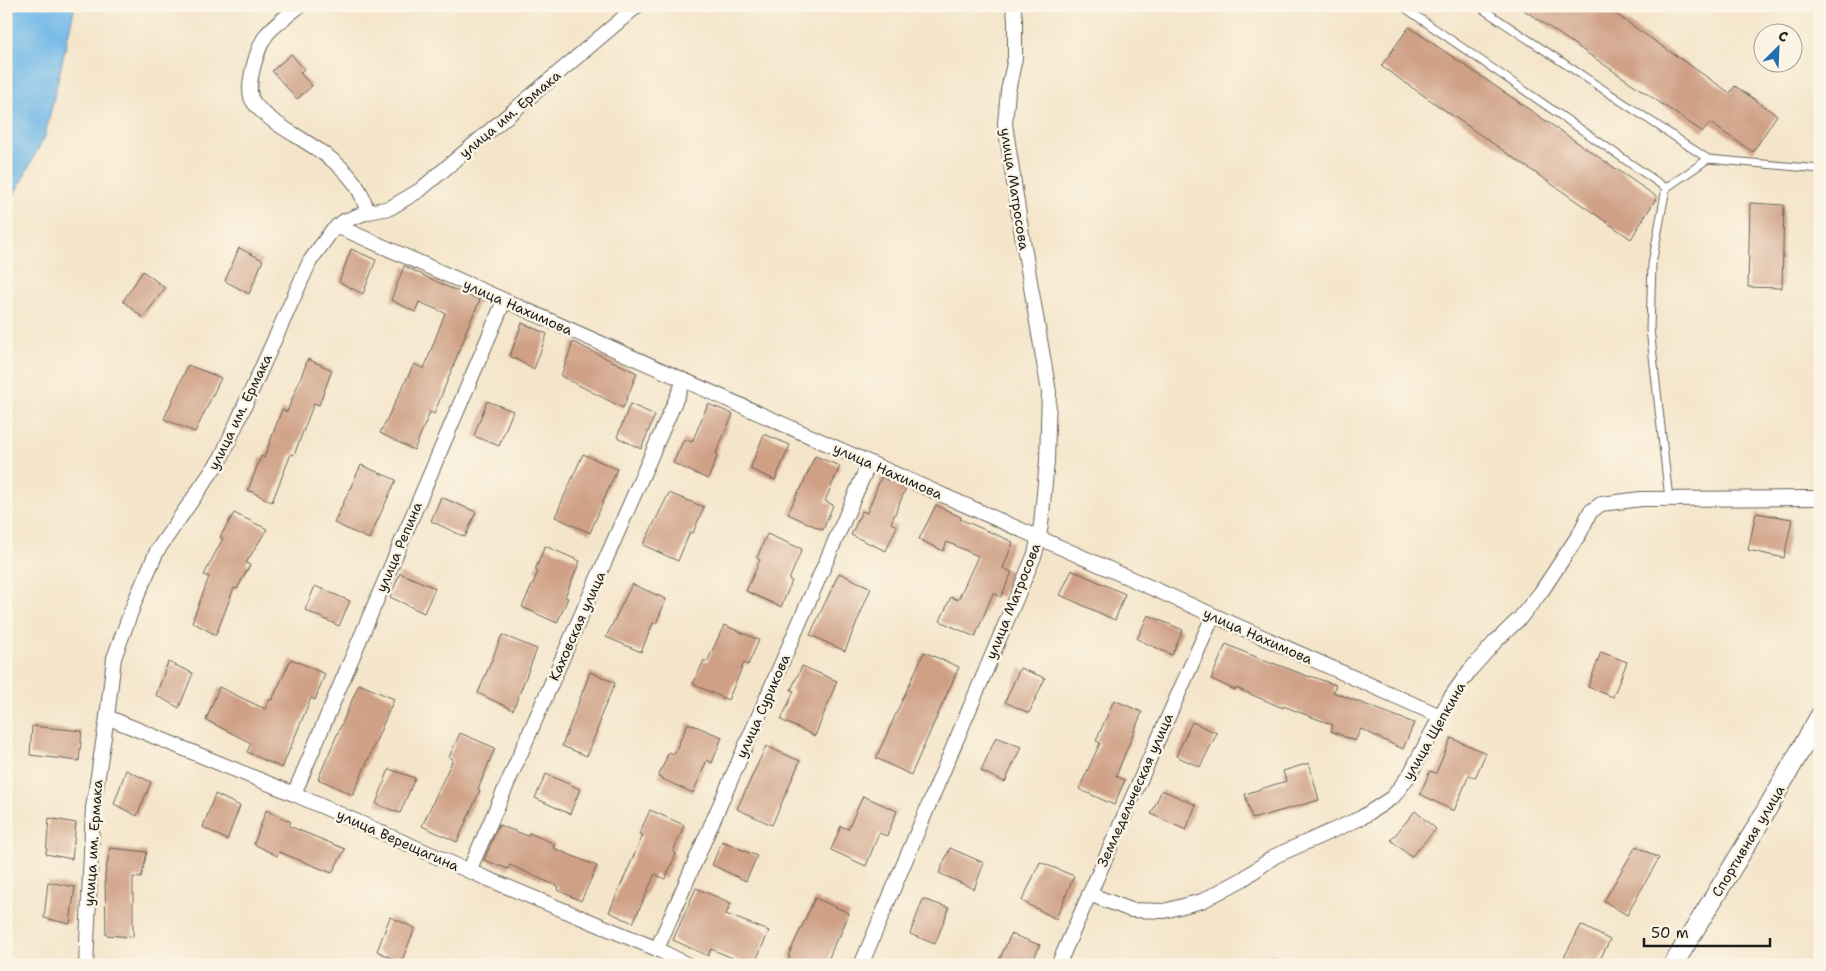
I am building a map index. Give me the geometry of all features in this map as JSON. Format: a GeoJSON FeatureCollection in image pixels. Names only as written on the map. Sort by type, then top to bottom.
{"type":"FeatureCollection","features":[{"type":"Feature","properties":{"kind":"street"},"geometry":{"type":"LineString","coordinates":[[299,6],[267,34],[259,50],[251,76],[252,102],[279,125],[322,153],[346,173],[359,190],[368,212]]}},
{"type":"Feature","properties":{"kind":"street","name":"улица им. Ермака"},"geometry":{"type":"LineString","coordinates":[[86,965],[93,808],[114,658],[156,551],[221,458],[310,260],[322,243],[344,221],[368,212],[390,208],[420,190],[637,6]]}},
{"type":"Feature","properties":{"kind":"street","name":"улица Матросова"},"geometry":{"type":"LineString","coordinates":[[861,965],[1035,554],[1038,538],[1048,461],[1049,392],[1005,124],[1008,90],[1015,58],[1015,18],[1013,6]]}},
{"type":"Feature","properties":{"kind":"street","name":"улица Нахимова"},"geometry":{"type":"LineString","coordinates":[[337,226],[1440,716]]}},
{"type":"Feature","properties":{"kind":"street","name":"улица Репина"},"geometry":{"type":"LineString","coordinates":[[294,794],[504,300]]}},
{"type":"Feature","properties":{"kind":"street","name":"Каховская улица"},"geometry":{"type":"LineString","coordinates":[[469,871],[684,381]]}},
{"type":"Feature","properties":{"kind":"street","name":"улица Сурикова"},"geometry":{"type":"LineString","coordinates":[[657,949],[869,463]]}},
{"type":"Feature","properties":{"kind":"street","name":"улица Щепкина"},"geometry":{"type":"LineString","coordinates":[[1090,894],[1131,910],[1164,911],[1202,900],[1243,879],[1275,856],[1361,818],[1393,797],[1410,774],[1450,698],[1470,670],[1520,618],[1541,592],[1580,533],[1590,512],[1601,504],[1641,499],[1820,498]]}},
{"type":"Feature","properties":{"kind":"street","name":"Земледельческая улица"},"geometry":{"type":"LineString","coordinates":[[1058,965],[1213,616]]}},
{"type":"Feature","properties":{"kind":"street","name":"Спортивная улица"},"geometry":{"type":"LineString","coordinates":[[1673,965],[1755,830],[1820,716]]}},
{"type":"Feature","properties":{"kind":"street","name":"улица Верещагина"},"geometry":{"type":"LineString","coordinates":[[107,717],[294,794],[469,871],[657,949],[688,965]]}},
{"type":"Feature","properties":{"kind":"lane"},"geometry":{"type":"LineString","coordinates":[[1402,6],[1666,188]]}},
{"type":"Feature","properties":{"kind":"lane"},"geometry":{"type":"LineString","coordinates":[[1478,6],[1708,159],[1820,168]]}},
{"type":"Feature","properties":{"kind":"lane"},"geometry":{"type":"LineString","coordinates":[[1669,499],[1650,329],[1652,264],[1666,188],[1708,159]]}},
{"type":"Feature","properties":{"kind":"shaded area"},"geometry":{"type":"Polygon","coordinates":[[[1272,951],[1288,965],[1262,965],[1272,951]]]}},
{"type":"Feature","properties":{"kind":"water"},"geometry":{"type":"Polygon","coordinates":[[[6,6],[75,6],[45,136],[6,210],[6,6]]]}},
{"type":"Feature","properties":{"kind":"building"},"geometry":{"type":"Polygon","coordinates":[[[1518,6],[1604,6],[1730,93],[1735,86],[1777,115],[1753,152],[1710,123],[1703,132],[1518,6]]]}},
{"type":"Feature","properties":{"kind":"building"},"geometry":{"type":"Polygon","coordinates":[[[1409,27],[1657,197],[1631,239],[1381,66],[1409,27]]]}},
{"type":"Feature","properties":{"kind":"building"},"geometry":{"type":"Polygon","coordinates":[[[291,54],[304,69],[300,73],[312,86],[297,99],[272,71],[291,54]]]}},
{"type":"Feature","properties":{"kind":"building"},"geometry":{"type":"Polygon","coordinates":[[[1750,203],[1784,205],[1782,288],[1748,287],[1750,203]]]}},
{"type":"Feature","properties":{"kind":"building"},"geometry":{"type":"Polygon","coordinates":[[[239,248],[263,260],[249,294],[225,281],[239,248]]]}},
{"type":"Feature","properties":{"kind":"building"},"geometry":{"type":"Polygon","coordinates":[[[351,249],[376,260],[363,294],[339,282],[351,249]]]}},
{"type":"Feature","properties":{"kind":"building"},"geometry":{"type":"Polygon","coordinates":[[[404,266],[480,300],[465,333],[434,414],[430,412],[414,450],[380,433],[414,364],[424,369],[445,313],[419,302],[415,312],[391,300],[404,266]]]}},
{"type":"Feature","properties":{"kind":"building"},"geometry":{"type":"Polygon","coordinates":[[[143,271],[165,288],[143,318],[123,301],[143,271]]]}},
{"type":"Feature","properties":{"kind":"building"},"geometry":{"type":"Polygon","coordinates":[[[522,323],[547,334],[534,369],[510,356],[522,323]]]}},
{"type":"Feature","properties":{"kind":"building"},"geometry":{"type":"Polygon","coordinates":[[[573,342],[637,373],[623,408],[561,376],[573,342]]]}},
{"type":"Feature","properties":{"kind":"building"},"geometry":{"type":"Polygon","coordinates":[[[308,359],[332,370],[319,405],[314,403],[294,455],[291,454],[272,502],[248,490],[261,456],[264,458],[282,409],[287,412],[308,359]]]}},
{"type":"Feature","properties":{"kind":"building"},"geometry":{"type":"Polygon","coordinates":[[[188,365],[221,378],[195,432],[164,419],[188,365]]]}},
{"type":"Feature","properties":{"kind":"building"},"geometry":{"type":"Polygon","coordinates":[[[487,401],[513,411],[499,446],[474,436],[487,401]]]}},
{"type":"Feature","properties":{"kind":"building"},"geometry":{"type":"Polygon","coordinates":[[[630,404],[655,415],[641,449],[617,437],[630,404]]]}},
{"type":"Feature","properties":{"kind":"building"},"geometry":{"type":"Polygon","coordinates":[[[708,404],[733,414],[716,453],[718,454],[708,479],[673,463],[684,439],[692,442],[708,404]]]}},
{"type":"Feature","properties":{"kind":"building"},"geometry":{"type":"Polygon","coordinates":[[[764,434],[790,445],[775,480],[750,469],[764,434]]]}},
{"type":"Feature","properties":{"kind":"building"},"geometry":{"type":"Polygon","coordinates":[[[583,454],[617,469],[590,533],[555,517],[583,454]]]}},
{"type":"Feature","properties":{"kind":"building"},"geometry":{"type":"Polygon","coordinates":[[[815,456],[840,466],[825,501],[833,505],[823,530],[788,514],[815,456]]]}},
{"type":"Feature","properties":{"kind":"building"},"geometry":{"type":"Polygon","coordinates":[[[361,465],[396,480],[369,539],[334,523],[361,465]]]}},
{"type":"Feature","properties":{"kind":"building"},"geometry":{"type":"Polygon","coordinates":[[[881,477],[906,488],[891,523],[897,526],[886,551],[851,535],[862,511],[867,513],[881,477]]]}},
{"type":"Feature","properties":{"kind":"building"},"geometry":{"type":"Polygon","coordinates":[[[669,493],[704,507],[693,533],[690,532],[678,561],[643,545],[669,493]]]}},
{"type":"Feature","properties":{"kind":"building"},"geometry":{"type":"Polygon","coordinates":[[[441,497],[476,512],[465,537],[431,521],[441,497]]]}},
{"type":"Feature","properties":{"kind":"building"},"geometry":{"type":"Polygon","coordinates":[[[936,505],[961,517],[960,519],[1013,542],[1003,568],[1012,572],[1001,597],[993,593],[975,637],[940,621],[951,597],[958,600],[978,556],[947,542],[943,551],[919,539],[936,505]]]}},
{"type":"Feature","properties":{"kind":"building"},"geometry":{"type":"Polygon","coordinates":[[[234,513],[267,529],[246,563],[250,565],[237,589],[234,588],[216,635],[192,622],[209,577],[204,575],[223,538],[220,537],[234,513]]]}},
{"type":"Feature","properties":{"kind":"building"},"geometry":{"type":"Polygon","coordinates":[[[1756,513],[1792,519],[1784,558],[1748,550],[1756,513]]]}},
{"type":"Feature","properties":{"kind":"building"},"geometry":{"type":"Polygon","coordinates":[[[767,534],[802,549],[789,580],[792,581],[781,607],[746,591],[760,560],[757,558],[767,534]]]}},
{"type":"Feature","properties":{"kind":"building"},"geometry":{"type":"Polygon","coordinates":[[[545,546],[580,561],[565,597],[568,598],[557,623],[522,607],[538,572],[535,570],[545,546]]]}},
{"type":"Feature","properties":{"kind":"building"},"geometry":{"type":"Polygon","coordinates":[[[1072,570],[1125,594],[1115,620],[1060,595],[1072,570]]]}},
{"type":"Feature","properties":{"kind":"building"},"geometry":{"type":"Polygon","coordinates":[[[400,573],[435,588],[424,613],[390,597],[400,573]]]}},
{"type":"Feature","properties":{"kind":"building"},"geometry":{"type":"Polygon","coordinates":[[[839,573],[871,588],[845,651],[810,635],[839,573]]]}},
{"type":"Feature","properties":{"kind":"building"},"geometry":{"type":"Polygon","coordinates":[[[632,584],[666,599],[656,624],[653,623],[641,652],[606,637],[632,584]]]}},
{"type":"Feature","properties":{"kind":"building"},"geometry":{"type":"Polygon","coordinates":[[[315,586],[350,601],[339,626],[305,610],[315,586]]]}},
{"type":"Feature","properties":{"kind":"building"},"geometry":{"type":"Polygon","coordinates":[[[1148,615],[1183,630],[1172,655],[1137,639],[1148,615]]]}},
{"type":"Feature","properties":{"kind":"building"},"geometry":{"type":"Polygon","coordinates":[[[724,625],[759,640],[748,665],[744,663],[728,700],[693,684],[704,660],[707,662],[724,625]]]}},
{"type":"Feature","properties":{"kind":"building"},"geometry":{"type":"Polygon","coordinates":[[[502,635],[537,649],[513,710],[478,693],[502,635]]]}},
{"type":"Feature","properties":{"kind":"building"},"geometry":{"type":"Polygon","coordinates":[[[1226,644],[1272,664],[1336,685],[1333,692],[1414,723],[1403,749],[1361,729],[1355,741],[1331,731],[1333,725],[1283,706],[1283,708],[1236,688],[1235,690],[1211,679],[1226,644]]]}},
{"type":"Feature","properties":{"kind":"building"},"geometry":{"type":"Polygon","coordinates":[[[924,652],[959,667],[911,775],[876,758],[924,652]]]}},
{"type":"Feature","properties":{"kind":"building"},"geometry":{"type":"Polygon","coordinates":[[[1601,652],[1627,662],[1613,697],[1588,687],[1601,652]]]}},
{"type":"Feature","properties":{"kind":"building"},"geometry":{"type":"Polygon","coordinates":[[[291,659],[325,674],[315,700],[311,698],[282,768],[247,752],[251,743],[206,720],[219,687],[265,709],[270,699],[272,700],[291,659]]]}},
{"type":"Feature","properties":{"kind":"building"},"geometry":{"type":"Polygon","coordinates":[[[168,662],[193,673],[179,708],[156,695],[168,662]]]}},
{"type":"Feature","properties":{"kind":"building"},"geometry":{"type":"Polygon","coordinates":[[[802,666],[837,681],[815,736],[781,720],[794,691],[791,690],[802,666]]]}},
{"type":"Feature","properties":{"kind":"building"},"geometry":{"type":"Polygon","coordinates":[[[1020,668],[1045,678],[1029,713],[1005,702],[1020,668]]]}},
{"type":"Feature","properties":{"kind":"building"},"geometry":{"type":"Polygon","coordinates":[[[590,672],[615,683],[599,720],[601,720],[587,756],[562,746],[590,672]]]}},
{"type":"Feature","properties":{"kind":"building"},"geometry":{"type":"Polygon","coordinates":[[[359,684],[394,699],[353,795],[318,779],[359,684]]]}},
{"type":"Feature","properties":{"kind":"building"},"geometry":{"type":"Polygon","coordinates":[[[1114,700],[1142,712],[1116,776],[1125,780],[1114,805],[1079,789],[1100,743],[1096,741],[1114,700]]]}},
{"type":"Feature","properties":{"kind":"building"},"geometry":{"type":"Polygon","coordinates":[[[1192,722],[1217,733],[1200,767],[1176,756],[1192,722]]]}},
{"type":"Feature","properties":{"kind":"building"},"geometry":{"type":"Polygon","coordinates":[[[688,723],[722,737],[712,763],[707,760],[693,793],[658,777],[669,752],[674,754],[688,723]]]}},
{"type":"Feature","properties":{"kind":"building"},"geometry":{"type":"Polygon","coordinates":[[[32,726],[82,731],[79,761],[30,755],[32,726]]]}},
{"type":"Feature","properties":{"kind":"building"},"geometry":{"type":"Polygon","coordinates":[[[460,733],[495,748],[478,789],[480,790],[457,842],[422,826],[453,759],[449,757],[460,733]]]}},
{"type":"Feature","properties":{"kind":"building"},"geometry":{"type":"Polygon","coordinates":[[[996,737],[1021,747],[1005,782],[981,771],[996,737]]]}},
{"type":"Feature","properties":{"kind":"building"},"geometry":{"type":"Polygon","coordinates":[[[1451,738],[1486,753],[1475,778],[1469,775],[1454,811],[1420,794],[1430,771],[1436,773],[1451,738]]]}},
{"type":"Feature","properties":{"kind":"building"},"geometry":{"type":"Polygon","coordinates":[[[766,746],[800,761],[772,825],[737,809],[766,746]]]}},
{"type":"Feature","properties":{"kind":"building"},"geometry":{"type":"Polygon","coordinates":[[[1309,763],[1319,800],[1252,819],[1245,794],[1286,781],[1283,771],[1309,763]]]}},
{"type":"Feature","properties":{"kind":"building"},"geometry":{"type":"Polygon","coordinates":[[[389,769],[415,778],[400,813],[376,804],[389,769]]]}},
{"type":"Feature","properties":{"kind":"building"},"geometry":{"type":"Polygon","coordinates":[[[126,770],[151,782],[137,816],[114,804],[126,770]]]}},
{"type":"Feature","properties":{"kind":"building"},"geometry":{"type":"Polygon","coordinates":[[[546,774],[580,789],[570,814],[535,798],[546,774]]]}},
{"type":"Feature","properties":{"kind":"building"},"geometry":{"type":"Polygon","coordinates":[[[1162,790],[1196,805],[1186,830],[1151,814],[1162,790]]]}},
{"type":"Feature","properties":{"kind":"building"},"geometry":{"type":"Polygon","coordinates":[[[215,794],[240,806],[227,840],[203,827],[215,794]]]}},
{"type":"Feature","properties":{"kind":"building"},"geometry":{"type":"Polygon","coordinates":[[[863,796],[897,811],[887,836],[879,833],[866,866],[831,850],[841,826],[848,829],[863,796]]]}},
{"type":"Feature","properties":{"kind":"building"},"geometry":{"type":"Polygon","coordinates":[[[266,810],[291,822],[289,826],[345,849],[332,873],[279,852],[277,856],[254,844],[266,810]]]}},
{"type":"Feature","properties":{"kind":"building"},"geometry":{"type":"Polygon","coordinates":[[[650,810],[684,825],[673,852],[676,854],[665,879],[655,874],[633,923],[609,912],[643,835],[639,834],[650,810]]]}},
{"type":"Feature","properties":{"kind":"building"},"geometry":{"type":"Polygon","coordinates":[[[1415,811],[1436,829],[1411,857],[1391,840],[1415,811]]]}},
{"type":"Feature","properties":{"kind":"building"},"geometry":{"type":"Polygon","coordinates":[[[49,818],[76,823],[72,859],[46,854],[49,818]]]}},
{"type":"Feature","properties":{"kind":"building"},"geometry":{"type":"Polygon","coordinates":[[[499,825],[528,836],[529,833],[555,844],[553,848],[597,866],[581,901],[557,890],[559,887],[510,865],[508,869],[484,860],[499,825]]]}},
{"type":"Feature","properties":{"kind":"building"},"geometry":{"type":"Polygon","coordinates":[[[722,841],[757,856],[746,881],[712,865],[722,841]]]}},
{"type":"Feature","properties":{"kind":"building"},"geometry":{"type":"Polygon","coordinates":[[[1636,846],[1659,858],[1627,915],[1604,901],[1636,846]]]}},
{"type":"Feature","properties":{"kind":"building"},"geometry":{"type":"Polygon","coordinates":[[[110,848],[147,852],[141,878],[133,877],[133,937],[106,935],[105,875],[110,848]]]}},
{"type":"Feature","properties":{"kind":"building"},"geometry":{"type":"Polygon","coordinates":[[[950,848],[984,863],[974,889],[939,873],[950,848]]]}},
{"type":"Feature","properties":{"kind":"building"},"geometry":{"type":"Polygon","coordinates":[[[1040,862],[1074,876],[1056,919],[1022,901],[1040,862]]]}},
{"type":"Feature","properties":{"kind":"building"},"geometry":{"type":"Polygon","coordinates":[[[48,882],[75,887],[70,924],[44,918],[48,882]]]}},
{"type":"Feature","properties":{"kind":"building"},"geometry":{"type":"Polygon","coordinates":[[[696,888],[731,903],[726,914],[769,931],[754,965],[749,965],[711,949],[708,956],[673,940],[696,888]]]}},
{"type":"Feature","properties":{"kind":"building"},"geometry":{"type":"Polygon","coordinates":[[[815,898],[849,913],[839,938],[837,938],[826,965],[786,965],[790,957],[788,956],[815,898]]]}},
{"type":"Feature","properties":{"kind":"building"},"geometry":{"type":"Polygon","coordinates":[[[923,899],[949,908],[935,944],[910,934],[923,899]]]}},
{"type":"Feature","properties":{"kind":"building"},"geometry":{"type":"Polygon","coordinates":[[[390,917],[415,928],[401,963],[377,951],[390,917]]]}},
{"type":"Feature","properties":{"kind":"building"},"geometry":{"type":"Polygon","coordinates":[[[1581,925],[1610,940],[1597,965],[1560,965],[1581,925]]]}},
{"type":"Feature","properties":{"kind":"building"},"geometry":{"type":"Polygon","coordinates":[[[1011,934],[1040,945],[1031,965],[997,965],[1011,934]]]}}]}
